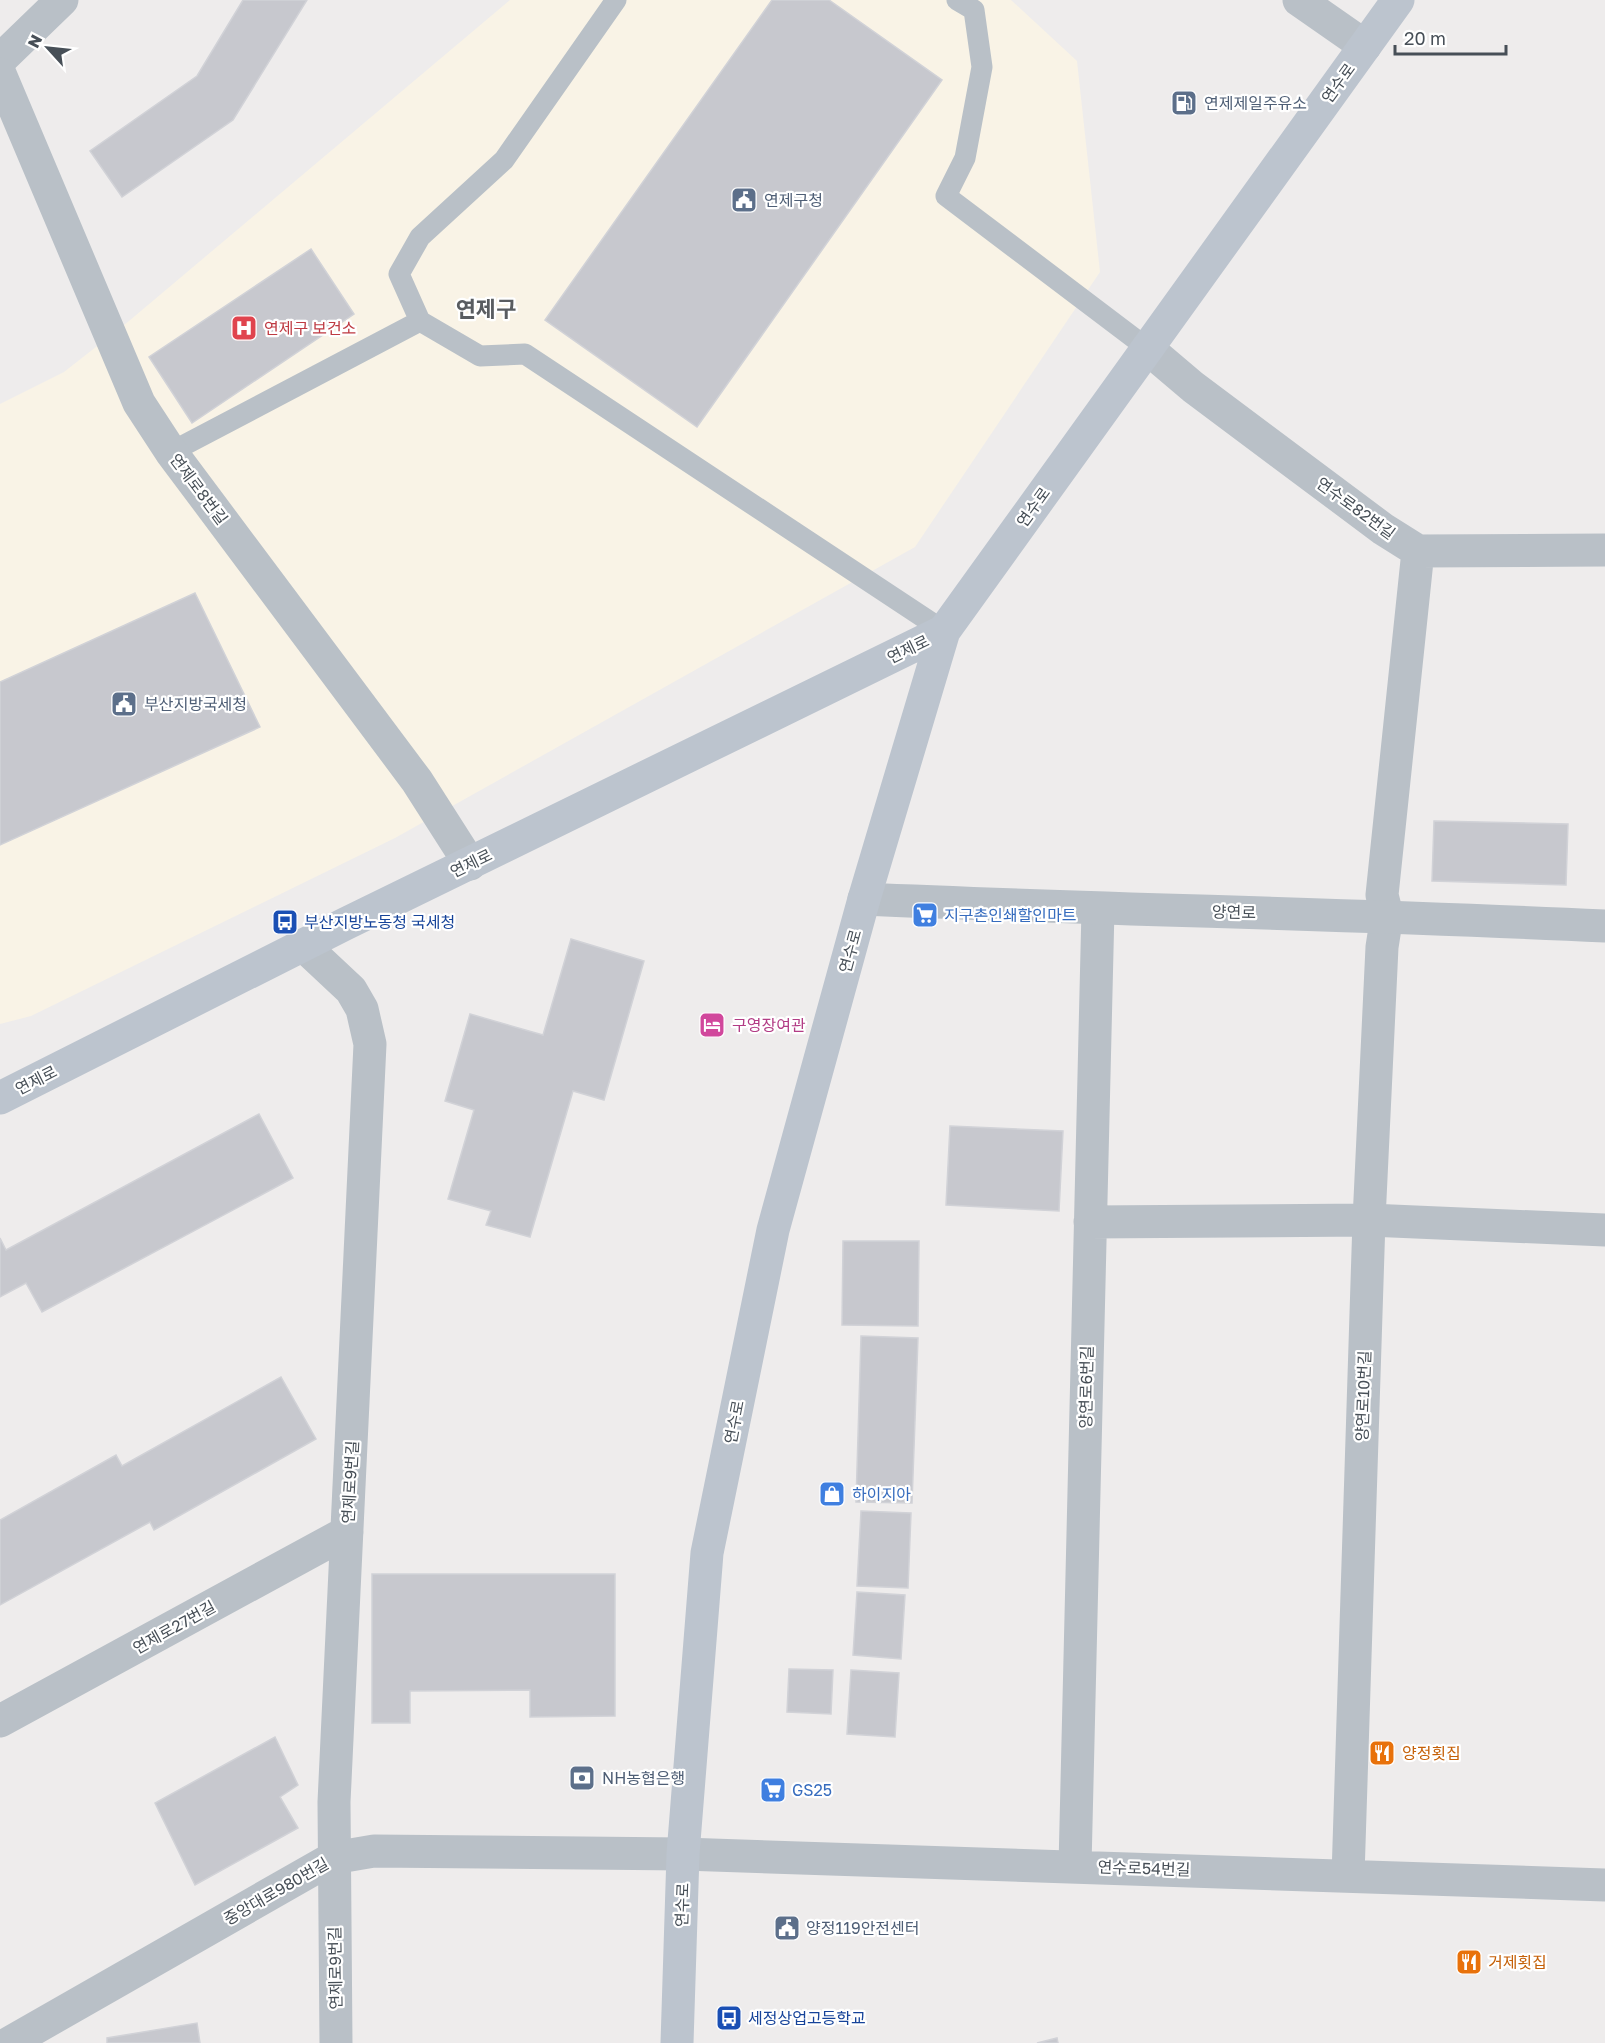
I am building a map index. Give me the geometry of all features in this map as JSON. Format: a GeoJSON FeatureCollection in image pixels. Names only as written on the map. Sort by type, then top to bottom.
{"type":"FeatureCollection","features":[{"type":"Feature","properties":{"kind":"main road","name":"연수로"},"geometry":{"type":"LineString","coordinates":[[677,2043],[683,1854],[707,1553],[773,1230],[864,899],[944,631],[1398,0]]}},
{"type":"Feature","properties":{"kind":"main road","name":"연제로"},"geometry":{"type":"LineString","coordinates":[[0,1098],[944,631]]}},
{"type":"Feature","properties":{"kind":"street"},"geometry":{"type":"LineString","coordinates":[[0,60],[62,0]]}},
{"type":"Feature","properties":{"kind":"street"},"geometry":{"type":"LineString","coordinates":[[1299,0],[1365,46]]}},
{"type":"Feature","properties":{"kind":"street","name":"연제로8번길"},"geometry":{"type":"LineString","coordinates":[[0,74],[139,403],[171,452],[417,781],[470,864]]}},
{"type":"Feature","properties":{"kind":"street","name":"연수로82번길"},"geometry":{"type":"LineString","coordinates":[[1147,348],[1193,387],[1383,529],[1418,550]]}},
{"type":"Feature","properties":{"kind":"street"},"geometry":{"type":"LineString","coordinates":[[1418,550],[1605,550]]}},
{"type":"Feature","properties":{"kind":"street","name":"양연로10번길"},"geometry":{"type":"LineString","coordinates":[[1348,1876],[1369,1220],[1382,947],[1387,915],[1382,895],[1418,550]]}},
{"type":"Feature","properties":{"kind":"street","name":"양연로"},"geometry":{"type":"LineString","coordinates":[[864,899],[1098,909],[1387,915],[1605,926]]}},
{"type":"Feature","properties":{"kind":"street","name":"양연로6번길"},"geometry":{"type":"LineString","coordinates":[[1075,1866],[1098,909]]}},
{"type":"Feature","properties":{"kind":"street","name":"연제로9번길"},"geometry":{"type":"LineString","coordinates":[[304,946],[351,990],[362,1009],[370,1044],[333,1858],[336,2043]]}},
{"type":"Feature","properties":{"kind":"street"},"geometry":{"type":"LineString","coordinates":[[1090,1222],[1369,1220],[1605,1230]]}},
{"type":"Feature","properties":{"kind":"street","name":"연제로27번길"},"geometry":{"type":"LineString","coordinates":[[0,1721],[347,1532]]}},
{"type":"Feature","properties":{"kind":"street","name":"중앙대로980번길"},"geometry":{"type":"LineString","coordinates":[[9,2043],[333,1858],[374,1851],[683,1854]]}},
{"type":"Feature","properties":{"kind":"street","name":"연수로54번길"},"geometry":{"type":"LineString","coordinates":[[683,1854],[1605,1885]]}},
{"type":"Feature","properties":{"kind":"lane"},"geometry":{"type":"LineString","coordinates":[[616,0],[504,160],[420,237],[399,274],[420,321],[480,356],[525,354],[944,631]]}},
{"type":"Feature","properties":{"kind":"lane"},"geometry":{"type":"LineString","coordinates":[[957,0],[974,10],[982,67],[965,158],[946,196],[1147,348]]}},
{"type":"Feature","properties":{"kind":"lane"},"geometry":{"type":"LineString","coordinates":[[171,452],[420,321]]}},
{"type":"Feature","properties":{"kind":"shaded area"},"geometry":{"type":"Polygon","coordinates":[[[510,0],[1011,0],[1077,61],[1100,272],[915,547],[395,838],[31,1016],[0,1024],[0,404],[64,372],[129,321],[510,0]]]}},
{"type":"Feature","properties":{"kind":"building"},"geometry":{"type":"Polygon","coordinates":[[[243,0],[307,0],[233,120],[122,197],[90,151],[197,76],[243,0]]]}},
{"type":"Feature","properties":{"kind":"building","name":"연제구청"},"geometry":{"type":"Polygon","coordinates":[[[772,0],[829,0],[942,80],[697,427],[545,320],[772,0]]]}},
{"type":"Feature","properties":{"kind":"building"},"geometry":{"type":"Polygon","coordinates":[[[311,249],[354,314],[192,423],[149,357],[311,249]]]}},
{"type":"Feature","properties":{"kind":"building","name":"부산지방국세청"},"geometry":{"type":"Polygon","coordinates":[[[195,593],[260,727],[0,845],[0,682],[195,593]]]}},
{"type":"Feature","properties":{"kind":"building"},"geometry":{"type":"Polygon","coordinates":[[[1434,821],[1568,824],[1566,885],[1432,881],[1434,821]]]}},
{"type":"Feature","properties":{"kind":"building"},"geometry":{"type":"Polygon","coordinates":[[[571,939],[644,961],[604,1100],[573,1091],[530,1237],[486,1225],[491,1211],[448,1199],[474,1110],[445,1101],[470,1014],[543,1035],[571,939]]]}},
{"type":"Feature","properties":{"kind":"building"},"geometry":{"type":"Polygon","coordinates":[[[259,1114],[293,1178],[42,1312],[26,1283],[0,1297],[0,1238],[6,1250],[259,1114]]]}},
{"type":"Feature","properties":{"kind":"building"},"geometry":{"type":"Polygon","coordinates":[[[950,1126],[1063,1131],[1059,1211],[946,1205],[950,1126]]]}},
{"type":"Feature","properties":{"kind":"building"},"geometry":{"type":"Polygon","coordinates":[[[843,1241],[919,1241],[918,1326],[842,1325],[843,1241]]]}},
{"type":"Feature","properties":{"kind":"building"},"geometry":{"type":"Polygon","coordinates":[[[861,1336],[918,1338],[912,1503],[856,1502],[861,1336]]]}},
{"type":"Feature","properties":{"kind":"building"},"geometry":{"type":"Polygon","coordinates":[[[281,1377],[316,1439],[154,1530],[150,1522],[0,1605],[0,1520],[116,1455],[122,1466],[281,1377]]]}},
{"type":"Feature","properties":{"kind":"building"},"geometry":{"type":"Polygon","coordinates":[[[861,1511],[911,1513],[908,1588],[857,1586],[861,1511]]]}},
{"type":"Feature","properties":{"kind":"building"},"geometry":{"type":"Polygon","coordinates":[[[372,1574],[615,1574],[615,1716],[530,1717],[530,1690],[410,1691],[410,1723],[372,1723],[372,1574]]]}},
{"type":"Feature","properties":{"kind":"building"},"geometry":{"type":"Polygon","coordinates":[[[857,1592],[905,1595],[901,1659],[853,1655],[857,1592]]]}},
{"type":"Feature","properties":{"kind":"building"},"geometry":{"type":"Polygon","coordinates":[[[789,1669],[833,1670],[831,1714],[787,1712],[789,1669]]]}},
{"type":"Feature","properties":{"kind":"building"},"geometry":{"type":"Polygon","coordinates":[[[851,1670],[899,1673],[895,1737],[847,1734],[851,1670]]]}},
{"type":"Feature","properties":{"kind":"building"},"geometry":{"type":"Polygon","coordinates":[[[275,1737],[298,1785],[280,1797],[298,1828],[195,1885],[155,1803],[275,1737]]]}},
{"type":"Feature","properties":{"kind":"building"},"geometry":{"type":"Polygon","coordinates":[[[197,2023],[200,2043],[107,2043],[107,2038],[197,2023]]]}},
{"type":"Feature","properties":{"kind":"building"},"geometry":{"type":"Polygon","coordinates":[[[1057,2038],[1058,2043],[1037,2043],[1057,2038]]]}},
{"type":"Feature","properties":{"kind":"place","name":"연제제일주유소"},"geometry":{"type":"Point","coordinates":[1184,103]}},
{"type":"Feature","properties":{"kind":"place","name":"연제구청"},"geometry":{"type":"Point","coordinates":[744,200]}},
{"type":"Feature","properties":{"kind":"place","name":"연제구 보건소"},"geometry":{"type":"Point","coordinates":[244,328]}},
{"type":"Feature","properties":{"kind":"place","name":"부산지방국세청"},"geometry":{"type":"Point","coordinates":[124,704]}},
{"type":"Feature","properties":{"kind":"place","name":"지구촌인쇄할인마트"},"geometry":{"type":"Point","coordinates":[925,915]}},
{"type":"Feature","properties":{"kind":"place","name":"부산지방노동청 국세청"},"geometry":{"type":"Point","coordinates":[285,922]}},
{"type":"Feature","properties":{"kind":"place","name":"구영장여관"},"geometry":{"type":"Point","coordinates":[712,1025]}},
{"type":"Feature","properties":{"kind":"place","name":"하이지아"},"geometry":{"type":"Point","coordinates":[832,1494]}},
{"type":"Feature","properties":{"kind":"place","name":"양정횟집"},"geometry":{"type":"Point","coordinates":[1382,1753]}},
{"type":"Feature","properties":{"kind":"place","name":"NH농협은행"},"geometry":{"type":"Point","coordinates":[582,1778]}},
{"type":"Feature","properties":{"kind":"place","name":"GS25"},"geometry":{"type":"Point","coordinates":[773,1790]}},
{"type":"Feature","properties":{"kind":"place","name":"양정119안전센터"},"geometry":{"type":"Point","coordinates":[787,1928]}},
{"type":"Feature","properties":{"kind":"place","name":"거제횟집"},"geometry":{"type":"Point","coordinates":[1469,1962]}},
{"type":"Feature","properties":{"kind":"place","name":"세정상업고등학교"},"geometry":{"type":"Point","coordinates":[729,2018]}},
{"type":"Feature","properties":{"kind":"district","name":"연제구"},"geometry":{"type":"Point","coordinates":[486,308]}}]}
